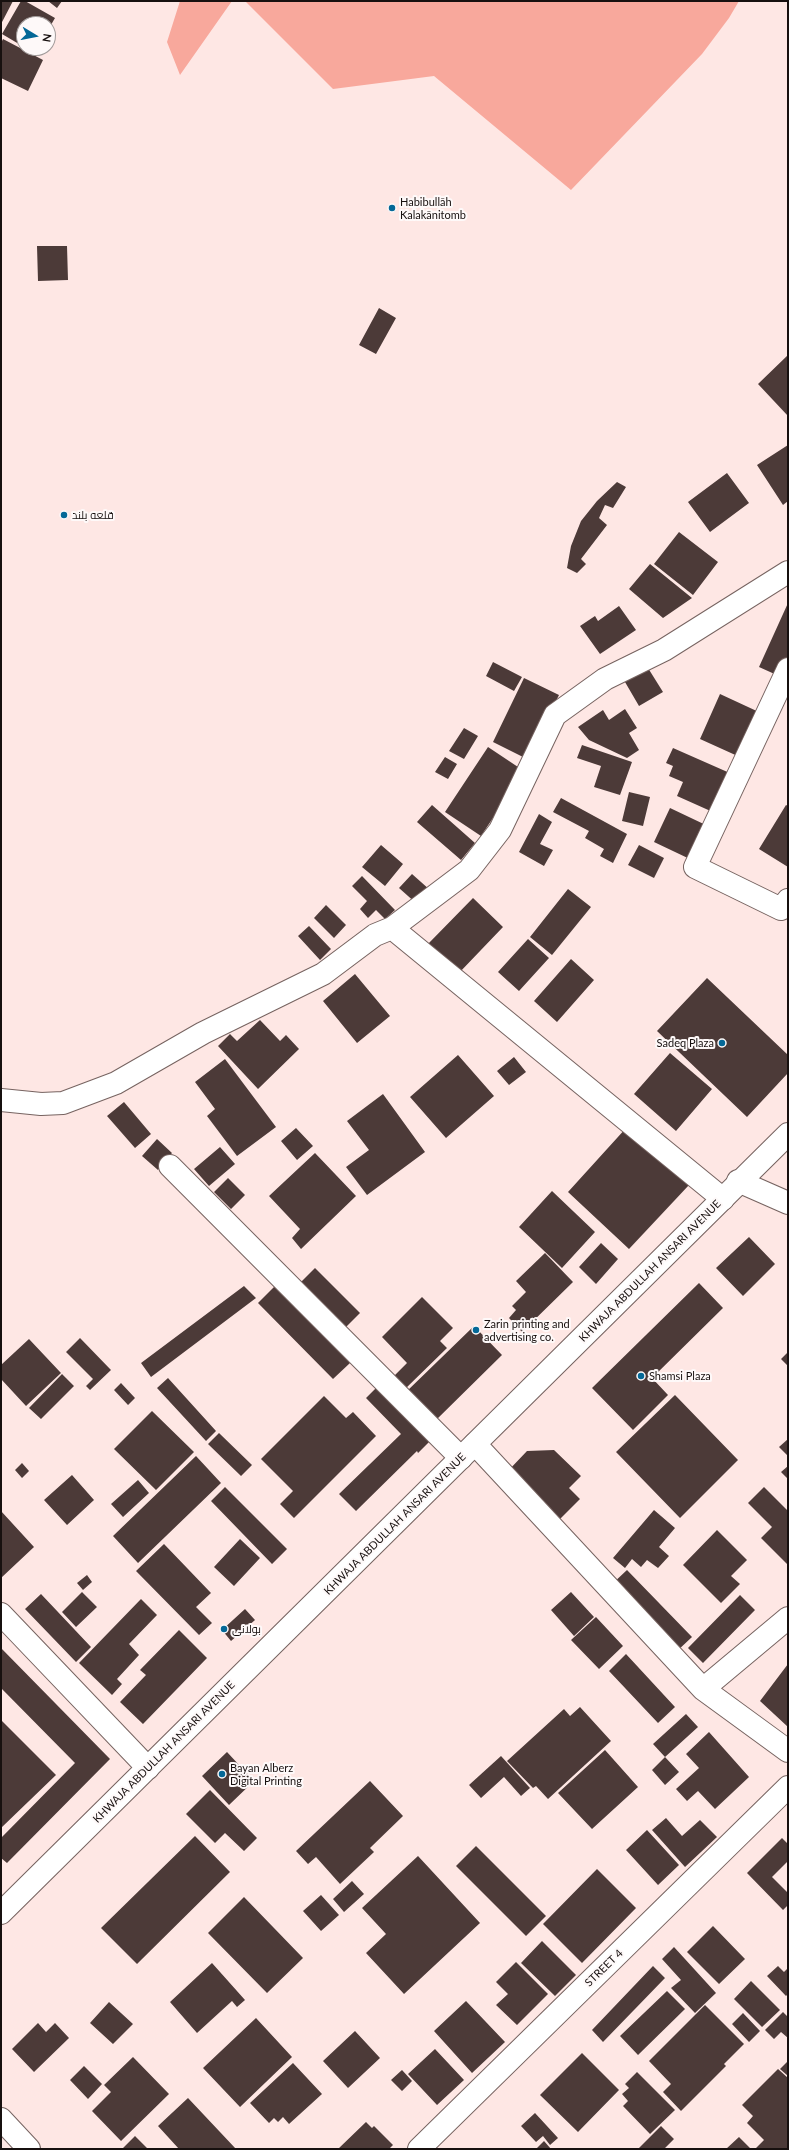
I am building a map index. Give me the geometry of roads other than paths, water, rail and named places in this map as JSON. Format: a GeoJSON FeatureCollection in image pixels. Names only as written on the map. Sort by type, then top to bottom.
{"type":"FeatureCollection","features":[{"type":"Feature","properties":{"kind":"street"},"geometry":{"type":"LineString","coordinates":[[1,1100],[41,1104],[63,1103],[116,1083],[202,1033],[323,974],[375,935],[392,928],[469,870],[496,836],[555,715],[605,679],[664,650],[786,574]]}},
{"type":"Feature","properties":{"kind":"street"},"geometry":{"type":"LineString","coordinates":[[788,669],[694,867],[781,909],[788,900]]}},
{"type":"Feature","properties":{"kind":"street"},"geometry":{"type":"LineString","coordinates":[[392,928],[723,1199]]}},
{"type":"Feature","properties":{"kind":"street","name":"KHWAJA ABDULLAH ANSARI AVENUE"},"geometry":{"type":"LineString","coordinates":[[1,1913],[788,1134]]}},
{"type":"Feature","properties":{"kind":"street"},"geometry":{"type":"LineString","coordinates":[[170,1166],[468,1451],[703,1689],[788,1751]]}},
{"type":"Feature","properties":{"kind":"street"},"geometry":{"type":"LineString","coordinates":[[738,1182],[788,1204]]}},
{"type":"Feature","properties":{"kind":"street"},"geometry":{"type":"LineString","coordinates":[[1,1614],[148,1768]]}},
{"type":"Feature","properties":{"kind":"street"},"geometry":{"type":"LineString","coordinates":[[703,1689],[788,1618]]}},
{"type":"Feature","properties":{"kind":"street","name":"STREET 4"},"geometry":{"type":"LineString","coordinates":[[419,2149],[788,1787]]}},
{"type":"Feature","properties":{"kind":"street"},"geometry":{"type":"LineString","coordinates":[[1,2119],[29,2149]]}},
{"type":"Feature","properties":{"kind":"place","name":"Habibullāh Kalakānitomb"},"geometry":{"type":"Point","coordinates":[392,208]}},
{"type":"Feature","properties":{"kind":"place","name":"قلعه بلند"},"geometry":{"type":"Point","coordinates":[64,515]}},
{"type":"Feature","properties":{"kind":"place","name":"Sadeq Plaza"},"geometry":{"type":"Point","coordinates":[722,1043]}},
{"type":"Feature","properties":{"kind":"place","name":"Zarin printing and advertising co."},"geometry":{"type":"Point","coordinates":[476,1330]}},
{"type":"Feature","properties":{"kind":"place","name":"Shamsi Plaza"},"geometry":{"type":"Point","coordinates":[641,1376]}},
{"type":"Feature","properties":{"kind":"place","name":"بولانی"},"geometry":{"type":"Point","coordinates":[224,1629]}},
{"type":"Feature","properties":{"kind":"place","name":"Bayan Alberz Digital Printing"},"geometry":{"type":"Point","coordinates":[222,1774]}}]}
